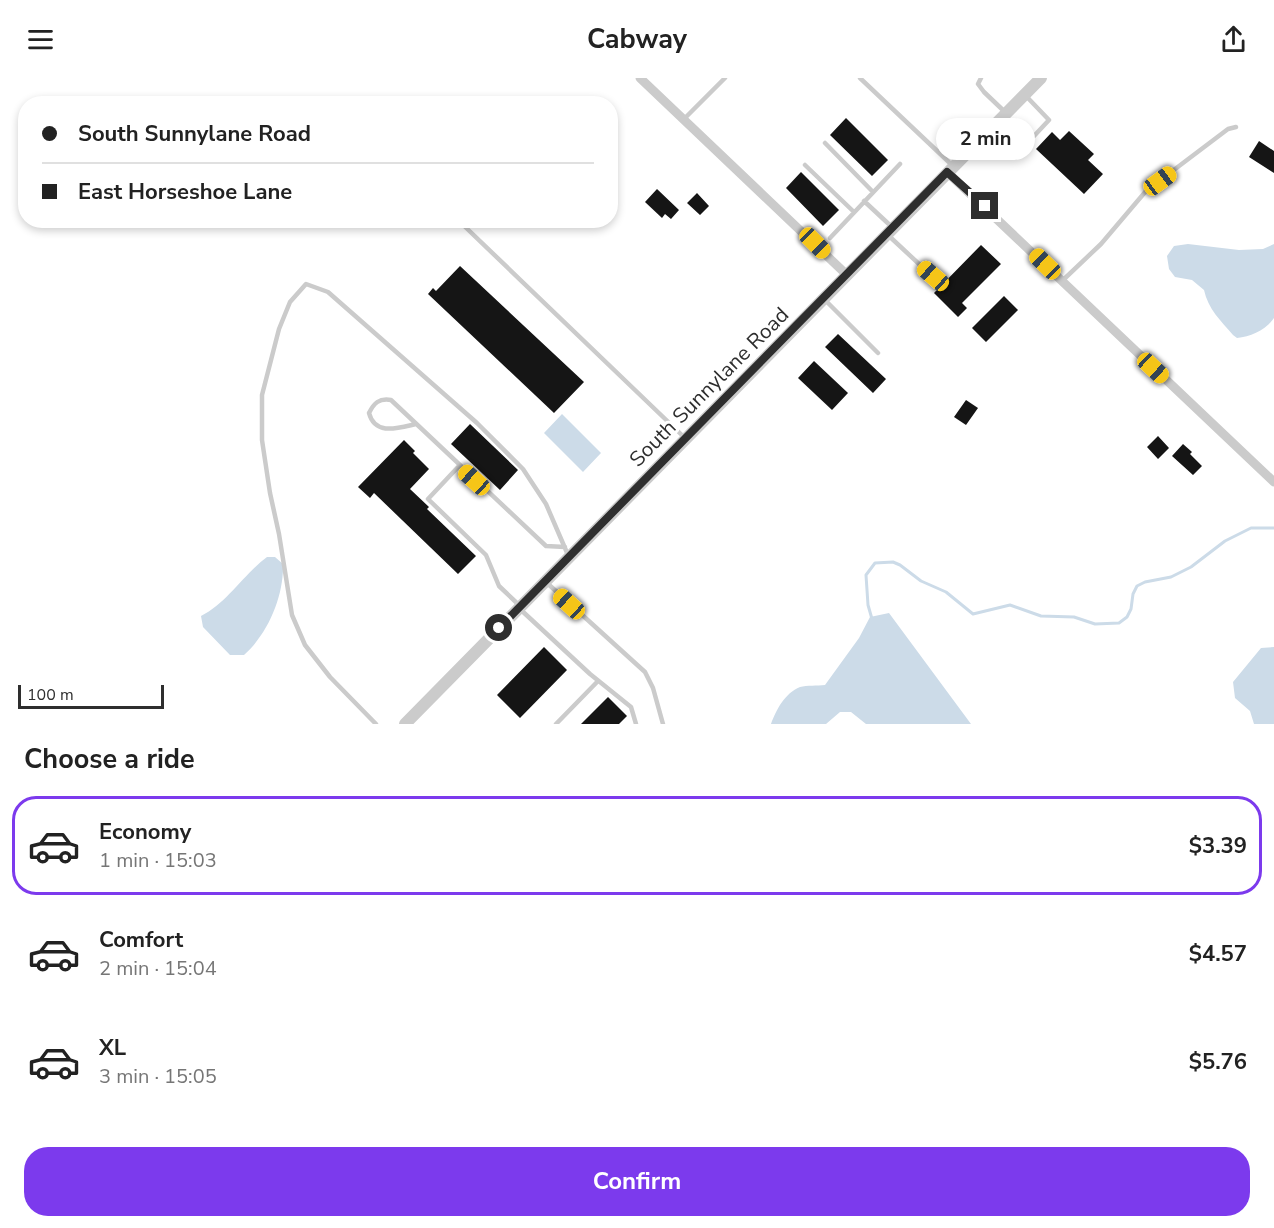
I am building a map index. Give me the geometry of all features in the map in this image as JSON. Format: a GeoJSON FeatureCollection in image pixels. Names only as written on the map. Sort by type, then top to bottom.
{"type":"FeatureCollection","features":[{"type":"Feature","properties":{"kind":"street"},"geometry":{"type":"LineString","coordinates":[[639,78],[847,275]]}},
{"type":"Feature","properties":{"kind":"street","name":"South Sunnylane Road"},"geometry":{"type":"LineString","coordinates":[[405,724],[545,581],[567,552],[686,438],[1041,78]]}},
{"type":"Feature","properties":{"kind":"street"},"geometry":{"type":"LineString","coordinates":[[950,169],[1062,281],[1274,482]]}},
{"type":"Feature","properties":{"kind":"lane"},"geometry":{"type":"LineString","coordinates":[[683,120],[725,78]]}},
{"type":"Feature","properties":{"kind":"lane"},"geometry":{"type":"LineString","coordinates":[[860,78],[950,169]]}},
{"type":"Feature","properties":{"kind":"lane"},"geometry":{"type":"LineString","coordinates":[[981,78],[978,84],[1006,113]]}},
{"type":"Feature","properties":{"kind":"lane"},"geometry":{"type":"LineString","coordinates":[[1025,94],[1048,120],[1034,136]]}},
{"type":"Feature","properties":{"kind":"lane"},"geometry":{"type":"LineString","coordinates":[[1062,281],[1101,244],[1146,190],[1228,129],[1236,127]]}},
{"type":"Feature","properties":{"kind":"lane"},"geometry":{"type":"LineString","coordinates":[[825,143],[873,192]]}},
{"type":"Feature","properties":{"kind":"lane"},"geometry":{"type":"LineString","coordinates":[[830,238],[900,164]]}},
{"type":"Feature","properties":{"kind":"lane"},"geometry":{"type":"LineString","coordinates":[[805,165],[854,212]]}},
{"type":"Feature","properties":{"kind":"lane"},"geometry":{"type":"LineString","coordinates":[[864,201],[933,276]]}},
{"type":"Feature","properties":{"kind":"lane"},"geometry":{"type":"LineString","coordinates":[[466,228],[686,438]]}},
{"type":"Feature","properties":{"kind":"lane"},"geometry":{"type":"LineString","coordinates":[[376,724],[324,669],[305,645],[292,615],[261,440],[262,394],[279,329],[290,302],[306,284],[328,292],[477,423],[523,469],[546,504],[567,552]]}},
{"type":"Feature","properties":{"kind":"lane"},"geometry":{"type":"LineString","coordinates":[[824,299],[878,353]]}},
{"type":"Feature","properties":{"kind":"lane"},"geometry":{"type":"LineString","coordinates":[[416,424],[386,429],[377,427],[369,413],[378,401],[391,400],[546,546],[567,552]]}},
{"type":"Feature","properties":{"kind":"lane"},"geometry":{"type":"LineString","coordinates":[[459,466],[428,499],[486,555],[499,586],[598,681],[631,707],[636,724]]}},
{"type":"Feature","properties":{"kind":"lane"},"geometry":{"type":"LineString","coordinates":[[545,581],[645,672],[653,688],[663,724]]}},
{"type":"Feature","properties":{"kind":"lane"},"geometry":{"type":"LineString","coordinates":[[556,724],[598,681]]}},
{"type":"Feature","properties":{"kind":"water"},"geometry":{"type":"Polygon","coordinates":[[[1188,244],[1239,250],[1263,249],[1274,244],[1274,318],[1270,323],[1262,330],[1252,334],[1237,338],[1233,335],[1212,309],[1204,290],[1192,280],[1175,277],[1169,269],[1167,256],[1174,246],[1188,244]]]}},
{"type":"Feature","properties":{"kind":"water"},"geometry":{"type":"Polygon","coordinates":[[[562,414],[601,453],[583,472],[544,433],[562,414]]]}},
{"type":"Feature","properties":{"kind":"water"},"geometry":{"type":"Polygon","coordinates":[[[267,557],[275,557],[283,564],[281,589],[273,614],[253,646],[244,655],[230,655],[203,627],[201,616],[219,604],[267,557]]]}},
{"type":"Feature","properties":{"kind":"water"},"geometry":{"type":"Polygon","coordinates":[[[889,613],[971,724],[866,724],[851,712],[840,712],[826,724],[771,724],[782,702],[790,693],[803,686],[825,685],[859,638],[870,617],[889,613]]]}},
{"type":"Feature","properties":{"kind":"water"},"geometry":{"type":"Polygon","coordinates":[[[1274,647],[1274,724],[1254,724],[1250,711],[1235,698],[1233,682],[1261,648],[1274,647]]]}},
{"type":"Feature","properties":{"kind":"building"},"geometry":{"type":"Polygon","coordinates":[[[846,118],[888,160],[872,176],[830,135],[846,118]]]}},
{"type":"Feature","properties":{"kind":"building"},"geometry":{"type":"Polygon","coordinates":[[[1069,131],[1094,154],[1088,160],[1103,174],[1084,194],[1036,149],[1052,132],[1060,140],[1069,131]]]}},
{"type":"Feature","properties":{"kind":"building"},"geometry":{"type":"Polygon","coordinates":[[[1259,141],[1274,151],[1274,173],[1249,157],[1259,141]]]}},
{"type":"Feature","properties":{"kind":"building"},"geometry":{"type":"Polygon","coordinates":[[[801,172],[839,210],[823,226],[786,188],[801,172]]]}},
{"type":"Feature","properties":{"kind":"building"},"geometry":{"type":"Polygon","coordinates":[[[657,189],[679,210],[671,219],[665,214],[662,218],[645,202],[657,189]]]}},
{"type":"Feature","properties":{"kind":"building"},"geometry":{"type":"Polygon","coordinates":[[[697,193],[709,206],[700,215],[687,203],[697,193]]]}},
{"type":"Feature","properties":{"kind":"building"},"geometry":{"type":"Polygon","coordinates":[[[981,245],[1001,264],[962,303],[967,308],[958,317],[934,293],[981,245]]]}},
{"type":"Feature","properties":{"kind":"building"},"geometry":{"type":"Polygon","coordinates":[[[460,266],[584,382],[554,413],[428,294],[433,288],[436,291],[460,266]]]}},
{"type":"Feature","properties":{"kind":"building"},"geometry":{"type":"Polygon","coordinates":[[[1004,296],[1018,310],[986,342],[972,328],[1004,296]]]}},
{"type":"Feature","properties":{"kind":"building"},"geometry":{"type":"Polygon","coordinates":[[[838,334],[886,379],[873,393],[825,347],[838,334]]]}},
{"type":"Feature","properties":{"kind":"building"},"geometry":{"type":"Polygon","coordinates":[[[814,361],[848,393],[832,410],[798,378],[814,361]]]}},
{"type":"Feature","properties":{"kind":"building"},"geometry":{"type":"Polygon","coordinates":[[[966,400],[978,408],[966,425],[954,417],[966,400]]]}},
{"type":"Feature","properties":{"kind":"building"},"geometry":{"type":"Polygon","coordinates":[[[470,424],[518,470],[500,490],[451,444],[470,424]]]}},
{"type":"Feature","properties":{"kind":"building"},"geometry":{"type":"Polygon","coordinates":[[[1158,436],[1169,448],[1158,459],[1147,447],[1158,436]]]}},
{"type":"Feature","properties":{"kind":"building"},"geometry":{"type":"Polygon","coordinates":[[[404,440],[429,469],[410,489],[429,507],[427,509],[476,556],[458,574],[374,493],[370,498],[358,487],[404,440]]]}},
{"type":"Feature","properties":{"kind":"building"},"geometry":{"type":"Polygon","coordinates":[[[1183,444],[1202,466],[1193,475],[1172,456],[1183,444]]]}},
{"type":"Feature","properties":{"kind":"building"},"geometry":{"type":"Polygon","coordinates":[[[544,647],[567,670],[520,718],[497,695],[544,647]]]}},
{"type":"Feature","properties":{"kind":"building"},"geometry":{"type":"Polygon","coordinates":[[[608,697],[627,716],[619,724],[581,724],[608,697]]]}},
{"type":"Feature","properties":{"kind":"waterway"},"geometry":{"type":"LineString","coordinates":[[872,619],[868,605],[866,575],[875,563],[893,562],[921,581],[946,592],[973,614],[1010,605],[1041,616],[1074,617],[1095,624],[1119,623],[1127,617],[1131,609],[1133,594],[1137,586],[1145,582],[1171,577],[1191,567],[1225,541],[1251,528],[1274,528]]}},
{"type":"Feature","properties":{"kind":"route"},"geometry":{"type":"LineString","coordinates":[[499,628],[947,172],[985,206]]}}]}
